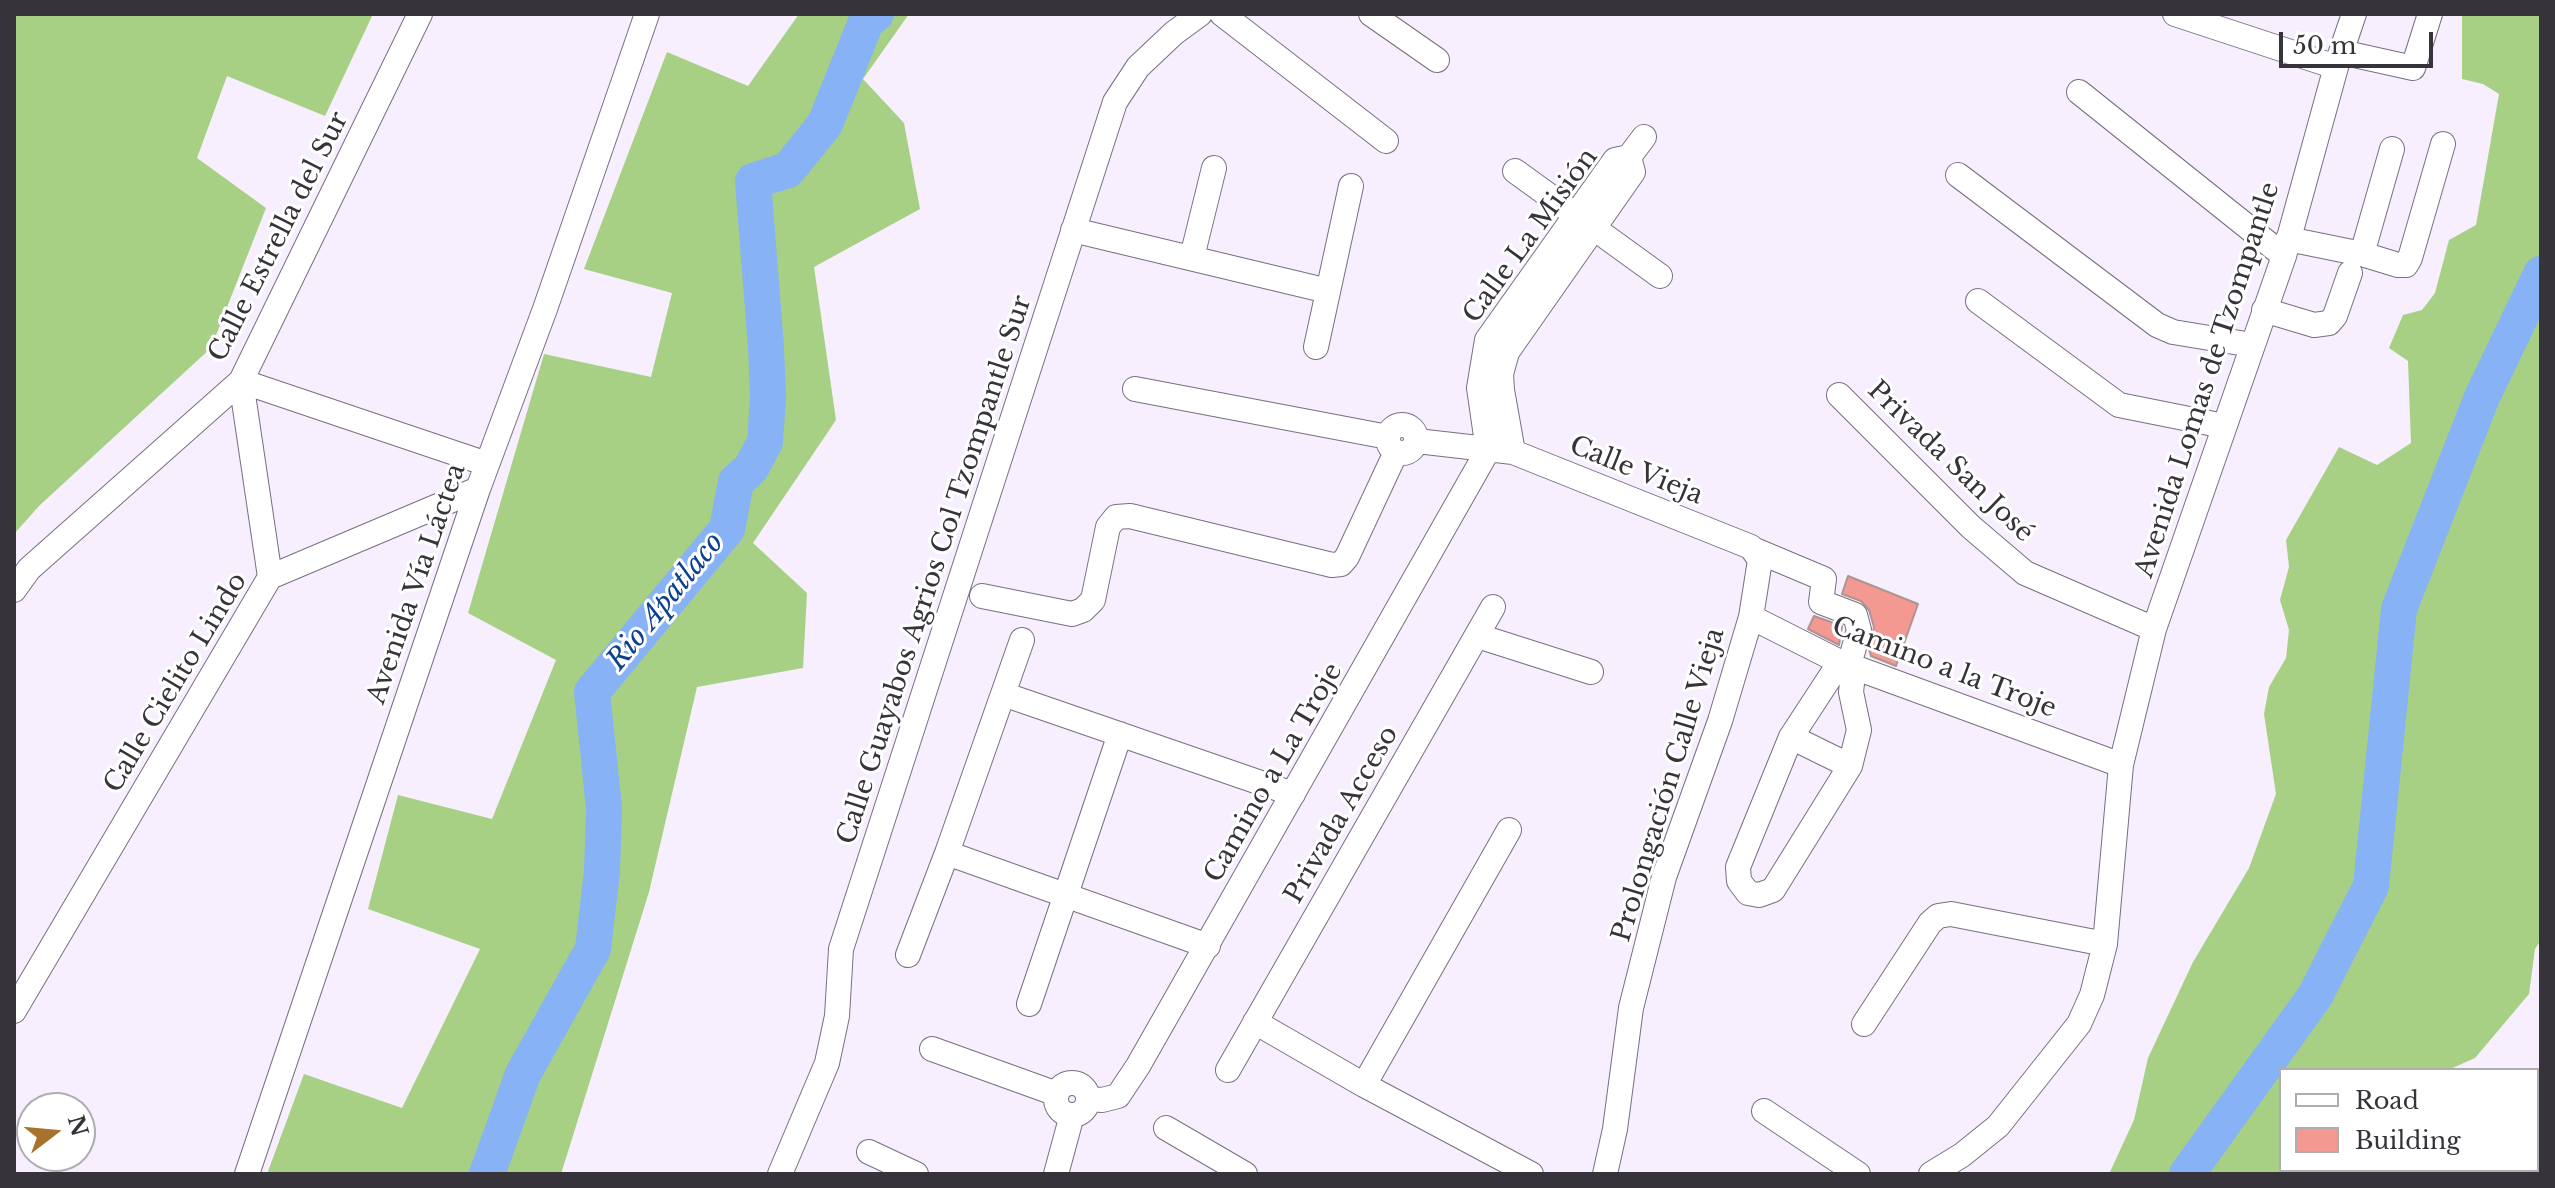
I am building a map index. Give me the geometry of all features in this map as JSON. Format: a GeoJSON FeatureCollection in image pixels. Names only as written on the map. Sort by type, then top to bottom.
{"type":"FeatureCollection","features":[{"type":"Feature","properties":{"kind":"street","name":"Calle Estrella del Sur"},"geometry":{"type":"LineString","coordinates":[[14,590],[29,569],[241,381],[420,14]]}},
{"type":"Feature","properties":{"kind":"street","name":"Avenida Vía Láctea"},"geometry":{"type":"LineString","coordinates":[[247,1174],[478,489],[545,309],[647,14]]}},
{"type":"Feature","properties":{"kind":"street","name":"Calle Guayabos Agrios Col Tzompantle Sur"},"geometry":{"type":"LineString","coordinates":[[780,1174],[827,1063],[837,1016],[841,949],[1115,102],[1138,67],[1174,33],[1200,14]]}},
{"type":"Feature","properties":{"kind":"street"},"geometry":{"type":"LineString","coordinates":[[1222,14],[1386,141]]}},
{"type":"Feature","properties":{"kind":"street"},"geometry":{"type":"LineString","coordinates":[[1371,14],[1437,60]]}},
{"type":"Feature","properties":{"kind":"street"},"geometry":{"type":"LineString","coordinates":[[2175,14],[2338,60],[2413,68],[2430,14]]}},
{"type":"Feature","properties":{"kind":"street","name":"Avenida Lomas de Tzompantle"},"geometry":{"type":"LineString","coordinates":[[1931,1174],[1962,1155],[1998,1126],[2079,1024],[2092,995],[2105,944],[2121,765],[2154,629],[2286,247],[2338,60],[2354,14]]}},
{"type":"Feature","properties":{"kind":"street"},"geometry":{"type":"LineString","coordinates":[[2079,92],[2286,247],[2356,263],[2406,265],[2443,144]]}},
{"type":"Feature","properties":{"kind":"street","name":"Calle La Misión"},"geometry":{"type":"LineString","coordinates":[[1501,451],[1479,388],[1507,352],[1586,222],[1633,172],[1629,157],[1644,137]]}},
{"type":"Feature","properties":{"kind":"street"},"geometry":{"type":"LineString","coordinates":[[2264,310],[2314,325],[2329,323],[2335,316],[2356,263],[2392,149]]}},
{"type":"Feature","properties":{"kind":"street"},"geometry":{"type":"LineString","coordinates":[[1192,257],[1214,168]]}},
{"type":"Feature","properties":{"kind":"street"},"geometry":{"type":"LineString","coordinates":[[1515,171],[1660,276]]}},
{"type":"Feature","properties":{"kind":"street"},"geometry":{"type":"LineString","coordinates":[[1958,175],[2157,325],[2173,332],[2252,345]]}},
{"type":"Feature","properties":{"kind":"street"},"geometry":{"type":"LineString","coordinates":[[1316,347],[1351,186]]}},
{"type":"Feature","properties":{"kind":"street"},"geometry":{"type":"LineString","coordinates":[[1073,230],[1328,291]]}},
{"type":"Feature","properties":{"kind":"street"},"geometry":{"type":"LineString","coordinates":[[1978,301],[2119,405],[2224,426]]}},
{"type":"Feature","properties":{"kind":"street"},"geometry":{"type":"LineString","coordinates":[[270,577],[241,381],[487,464]]}},
{"type":"Feature","properties":{"kind":"street","name":"Calle Vieja"},"geometry":{"type":"LineString","coordinates":[[1135,389],[1400,443],[1501,451],[1824,579],[1821,602],[1855,615],[1859,630],[1848,664]]}},
{"type":"Feature","properties":{"kind":"street","name":"Privada San José"},"geometry":{"type":"LineString","coordinates":[[1839,395],[1971,527],[2025,573],[2154,629]]}},
{"type":"Feature","properties":{"kind":"street"},"geometry":{"type":"LineString","coordinates":[[982,596],[1072,614],[1083,610],[1093,600],[1108,527],[1116,517],[1130,516],[1332,565],[1341,564],[1400,443]]}},
{"type":"Feature","properties":{"kind":"street","name":"Camino a La Troje"},"geometry":{"type":"LineString","coordinates":[[1080,1107],[1118,1096],[1208,946],[1293,794],[1501,451]]}},
{"type":"Feature","properties":{"kind":"street","name":"Calle Cielito Lindo"},"geometry":{"type":"LineString","coordinates":[[14,1011],[270,577],[478,489]]}},
{"type":"Feature","properties":{"kind":"street","name":"Prolongación Calle Vieja"},"geometry":{"type":"LineString","coordinates":[[1605,1174],[1615,1129],[1631,1008],[1664,877],[1720,721],[1751,617],[1760,560],[1757,552]]}},
{"type":"Feature","properties":{"kind":"street","name":"Privada Acceso"},"geometry":{"type":"LineString","coordinates":[[1228,1070],[1493,607]]}},
{"type":"Feature","properties":{"kind":"street","name":"Camino a la Troje"},"geometry":{"type":"LineString","coordinates":[[1751,617],[1848,664],[2121,765]]}},
{"type":"Feature","properties":{"kind":"street"},"geometry":{"type":"LineString","coordinates":[[1478,636],[1591,672]]}},
{"type":"Feature","properties":{"kind":"street"},"geometry":{"type":"LineString","coordinates":[[908,955],[1022,640]]}},
{"type":"Feature","properties":{"kind":"street"},"geometry":{"type":"LineString","coordinates":[[1848,664],[1859,730],[1850,766],[1773,890],[1759,895],[1748,893],[1739,881],[1738,867],[1791,737],[1848,664]]}},
{"type":"Feature","properties":{"kind":"street"},"geometry":{"type":"LineString","coordinates":[[1003,694],[1293,794]]}},
{"type":"Feature","properties":{"kind":"street"},"geometry":{"type":"LineString","coordinates":[[1029,1004],[1120,734]]}},
{"type":"Feature","properties":{"kind":"street"},"geometry":{"type":"LineString","coordinates":[[1791,737],[1850,766]]}},
{"type":"Feature","properties":{"kind":"street"},"geometry":{"type":"LineString","coordinates":[[1364,1085],[1509,830]]}},
{"type":"Feature","properties":{"kind":"street"},"geometry":{"type":"LineString","coordinates":[[947,853],[1208,946]]}},
{"type":"Feature","properties":{"kind":"street"},"geometry":{"type":"LineString","coordinates":[[1864,1024],[1930,923],[1938,916],[1951,914],[2105,944]]}},
{"type":"Feature","properties":{"kind":"street"},"geometry":{"type":"LineString","coordinates":[[1255,1022],[1364,1085],[1531,1174]]}},
{"type":"Feature","properties":{"kind":"street"},"geometry":{"type":"LineString","coordinates":[[932,1049],[1057,1094],[1057,1104],[1063,1112],[1080,1107]]}},
{"type":"Feature","properties":{"kind":"street"},"geometry":{"type":"LineString","coordinates":[[1056,1174],[1080,1107]]}},
{"type":"Feature","properties":{"kind":"street"},"geometry":{"type":"LineString","coordinates":[[1764,1111],[1858,1174]]}},
{"type":"Feature","properties":{"kind":"street"},"geometry":{"type":"LineString","coordinates":[[1166,1128],[1245,1174]]}},
{"type":"Feature","properties":{"kind":"street"},"geometry":{"type":"LineString","coordinates":[[869,1152],[916,1174]]}},
{"type":"Feature","properties":{"kind":"green space"},"geometry":{"type":"Polygon","coordinates":[[[14,14],[373,14],[325,116],[227,76],[197,158],[266,208],[211,348],[40,505],[14,534],[14,14]]]}},
{"type":"Feature","properties":{"kind":"green space"},"geometry":{"type":"Polygon","coordinates":[[[799,14],[909,14],[863,79],[904,123],[920,209],[814,267],[836,420],[753,543],[807,593],[803,668],[697,687],[649,892],[561,1174],[267,1174],[304,1074],[402,1108],[480,949],[368,909],[398,795],[492,819],[556,660],[468,613],[544,354],[651,377],[672,293],[584,269],[667,52],[748,86],[799,14]]]}},
{"type":"Feature","properties":{"kind":"green space"},"geometry":{"type":"Polygon","coordinates":[[[2462,14],[2541,14],[2541,940],[2535,949],[2529,994],[2475,1058],[2452,1068],[2279,1068],[2279,1172],[2362,1174],[2109,1174],[2134,1120],[2148,1058],[2193,962],[2249,868],[2276,794],[2264,714],[2269,687],[2286,658],[2289,630],[2280,600],[2289,567],[2286,540],[2339,447],[2377,465],[2411,443],[2408,361],[2389,348],[2403,315],[2422,310],[2435,293],[2449,240],[2476,225],[2499,94],[2483,84],[2462,79],[2462,14]]]}},
{"type":"Feature","properties":{"kind":"building"},"geometry":{"type":"Polygon","coordinates":[[[1848,576],[1918,604],[1896,666],[1871,656],[1869,649],[1874,627],[1869,610],[1861,601],[1842,594],[1848,576]]]}},
{"type":"Feature","properties":{"kind":"building"},"geometry":{"type":"Polygon","coordinates":[[[1814,616],[1842,626],[1839,645],[1808,629],[1814,616]]]}},
{"type":"Feature","properties":{"kind":"waterway","name":"Rio Apatlaco"},"geometry":{"type":"LineString","coordinates":[[487,1174],[523,1074],[593,949],[602,871],[604,808],[592,692],[727,529],[736,482],[751,468],[765,442],[768,398],[766,347],[753,181],[788,170],[825,124],[866,22],[876,14]]}},
{"type":"Feature","properties":{"kind":"waterway"},"geometry":{"type":"LineString","coordinates":[[2187,1174],[2315,996],[2371,886],[2399,609],[2482,397],[2541,274]]}}]}
